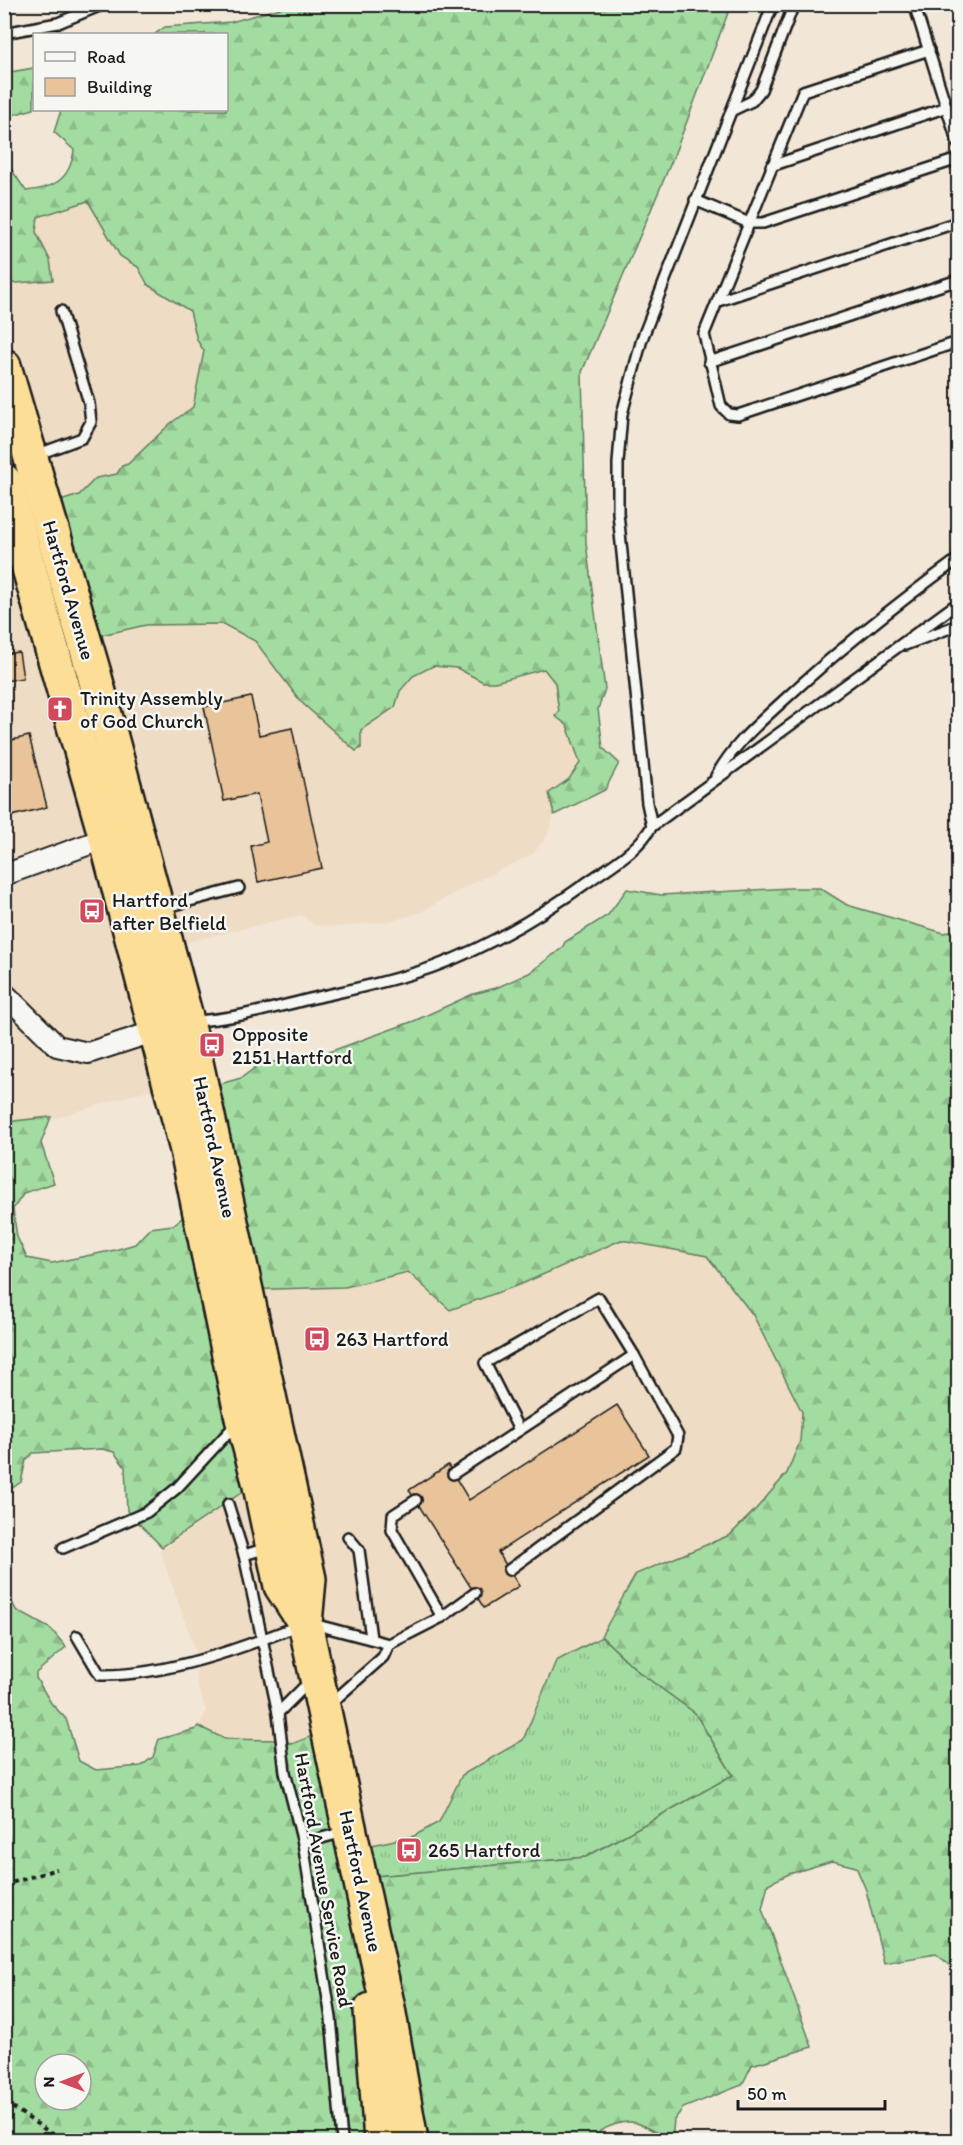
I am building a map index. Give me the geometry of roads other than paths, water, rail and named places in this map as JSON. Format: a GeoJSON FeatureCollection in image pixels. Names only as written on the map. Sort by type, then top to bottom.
{"type":"FeatureCollection","features":[{"type":"Feature","properties":{"kind":"highway","name":"Hartford Avenue"},"geometry":{"type":"LineString","coordinates":[[4,366],[158,909],[187,1021],[309,1580],[305,1623],[366,1903],[403,2086],[411,2140]]}},
{"type":"Feature","properties":{"kind":"highway","name":"Hartford Avenue"},"geometry":{"type":"LineString","coordinates":[[4,481],[106,838],[187,1150],[242,1418],[259,1481],[258,1551],[305,1623]]}},
{"type":"Feature","properties":{"kind":"highway"},"geometry":{"type":"LineString","coordinates":[[366,1903],[375,2079],[381,2140]]}},
{"type":"Feature","properties":{"kind":"street"},"geometry":{"type":"LineString","coordinates":[[4,875],[106,838]]}},
{"type":"Feature","properties":{"kind":"street"},"geometry":{"type":"LineString","coordinates":[[4,993],[57,1046],[88,1053],[187,1021]]}},
{"type":"Feature","properties":{"kind":"lane"},"geometry":{"type":"LineString","coordinates":[[4,33],[58,22],[104,4]]}},
{"type":"Feature","properties":{"kind":"lane"},"geometry":{"type":"LineString","coordinates":[[652,826],[647,803],[619,534],[619,446],[622,414],[634,364],[695,201],[773,4]]}},
{"type":"Feature","properties":{"kind":"lane"},"geometry":{"type":"LineString","coordinates":[[731,111],[752,101],[761,90],[794,4]]}},
{"type":"Feature","properties":{"kind":"lane"},"geometry":{"type":"LineString","coordinates":[[915,4],[958,144]]}},
{"type":"Feature","properties":{"kind":"lane"},"geometry":{"type":"LineString","coordinates":[[929,50],[803,91],[704,334],[721,406],[729,414],[738,415],[958,342]]}},
{"type":"Feature","properties":{"kind":"lane"},"geometry":{"type":"LineString","coordinates":[[771,166],[947,107]]}},
{"type":"Feature","properties":{"kind":"lane"},"geometry":{"type":"LineString","coordinates":[[695,201],[749,223],[772,220],[958,159]]}},
{"type":"Feature","properties":{"kind":"lane"},"geometry":{"type":"LineString","coordinates":[[718,301],[958,222]]}},
{"type":"Feature","properties":{"kind":"lane"},"geometry":{"type":"LineString","coordinates":[[709,362],[958,280]]}},
{"type":"Feature","properties":{"kind":"lane"},"geometry":{"type":"LineString","coordinates":[[31,457],[82,438],[91,422],[89,403],[61,311]]}},
{"type":"Feature","properties":{"kind":"lane"},"geometry":{"type":"LineString","coordinates":[[715,779],[730,750],[808,678],[906,597],[958,559]]}},
{"type":"Feature","properties":{"kind":"lane"},"geometry":{"type":"LineString","coordinates":[[187,1021],[228,1019],[396,978],[463,956],[524,925],[642,843],[652,826],[958,603]]}},
{"type":"Feature","properties":{"kind":"lane"},"geometry":{"type":"LineString","coordinates":[[895,649],[958,626]]}},
{"type":"Feature","properties":{"kind":"lane"},"geometry":{"type":"LineString","coordinates":[[158,909],[239,888]]}},
{"type":"Feature","properties":{"kind":"lane"},"geometry":{"type":"LineString","coordinates":[[509,1570],[676,1448],[678,1436],[634,1355],[599,1298],[485,1363],[519,1430]]}},
{"type":"Feature","properties":{"kind":"lane"},"geometry":{"type":"LineString","coordinates":[[453,1474],[634,1355]]}},
{"type":"Feature","properties":{"kind":"lane"},"geometry":{"type":"LineString","coordinates":[[63,1548],[147,1512],[177,1488],[242,1418]]}},
{"type":"Feature","properties":{"kind":"lane"},"geometry":{"type":"LineString","coordinates":[[416,1500],[393,1515],[392,1530],[442,1617]]}},
{"type":"Feature","properties":{"kind":"lane","name":"Hartford Avenue Service Road"},"geometry":{"type":"LineString","coordinates":[[228,1504],[258,1551],[262,1640],[278,1713],[285,1772],[303,1843],[331,2018],[342,2140]]}},
{"type":"Feature","properties":{"kind":"lane"},"geometry":{"type":"LineString","coordinates":[[348,1537],[359,1550],[372,1638]]}},
{"type":"Feature","properties":{"kind":"lane"},"geometry":{"type":"LineString","coordinates":[[278,1713],[303,1688],[320,1695],[383,1657],[389,1644],[442,1617],[475,1593]]}},
{"type":"Feature","properties":{"kind":"lane"},"geometry":{"type":"LineString","coordinates":[[77,1636],[100,1675],[128,1675],[162,1669],[262,1640],[305,1623],[389,1644]]}},
{"type":"Feature","properties":{"kind":"lane"},"geometry":{"type":"LineString","coordinates":[[303,1843],[349,1830]]}},
{"type":"Feature","properties":{"kind":"place","name":"Trinity Assembly of God Church"},"geometry":{"type":"Point","coordinates":[60,709]}},
{"type":"Feature","properties":{"kind":"place","name":"Hartford after Belfield"},"geometry":{"type":"Point","coordinates":[92,911]}},
{"type":"Feature","properties":{"kind":"place","name":"Opposite 2151 Hartford"},"geometry":{"type":"Point","coordinates":[212,1045]}},
{"type":"Feature","properties":{"kind":"place","name":"263 Hartford"},"geometry":{"type":"Point","coordinates":[317,1339]}},
{"type":"Feature","properties":{"kind":"place","name":"265 Hartford"},"geometry":{"type":"Point","coordinates":[409,1850]}}]}
